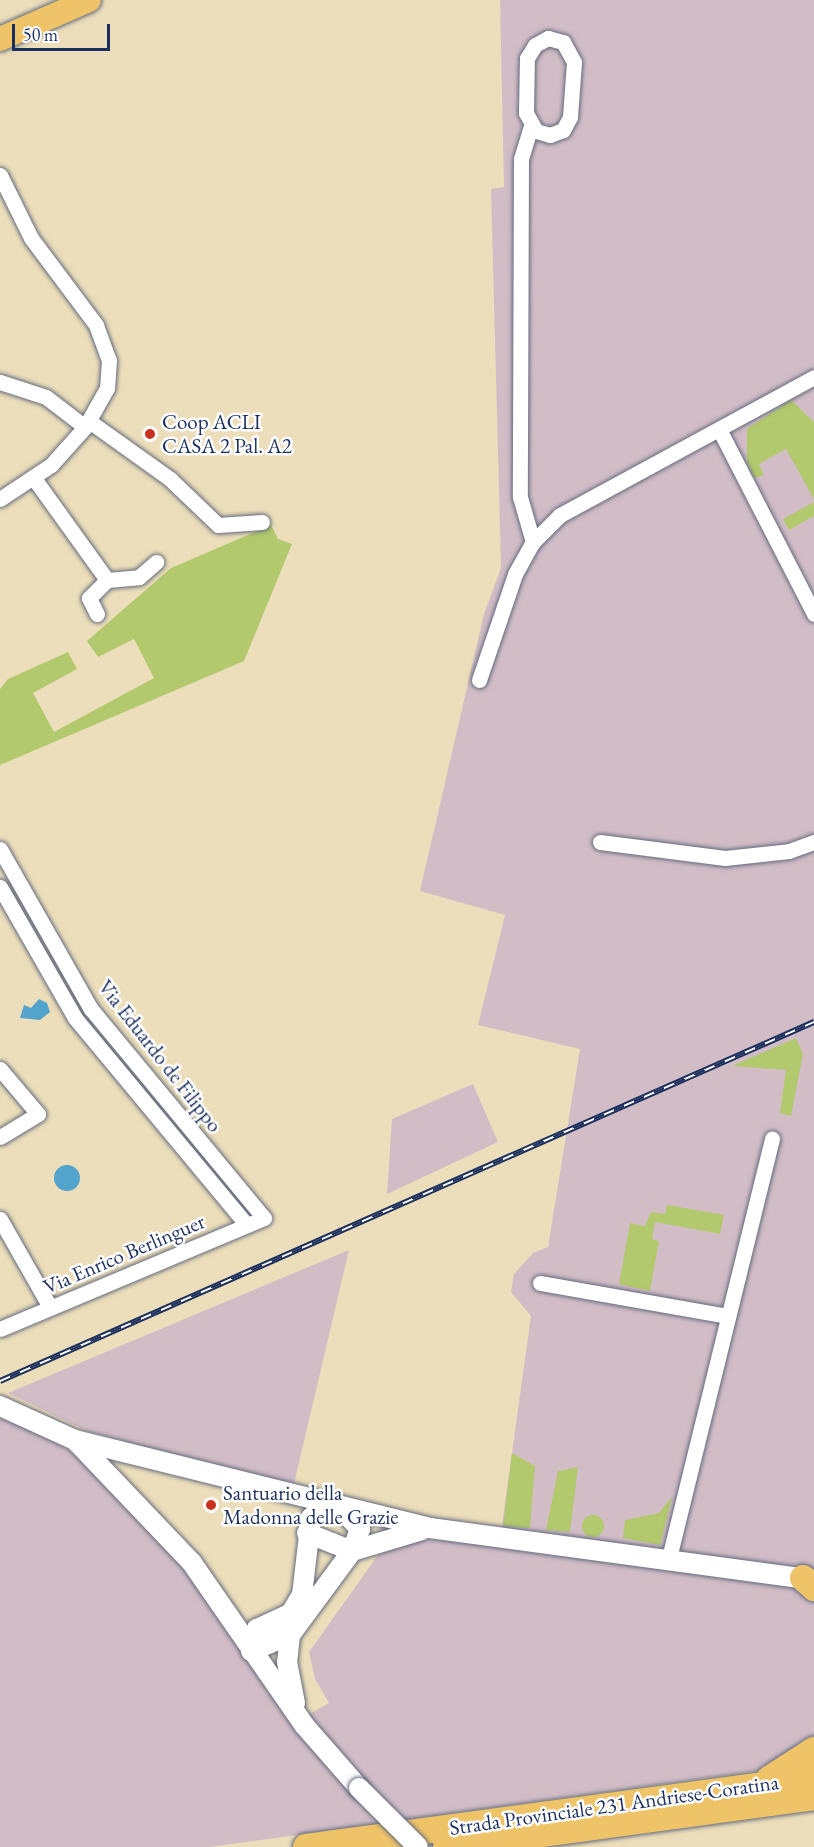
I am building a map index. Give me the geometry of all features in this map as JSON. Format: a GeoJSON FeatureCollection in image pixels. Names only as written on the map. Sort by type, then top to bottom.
{"type":"FeatureCollection","features":[{"type":"Feature","properties":{"kind":"highway"},"geometry":{"type":"LineString","coordinates":[[755,1795],[814,1750]]}},
{"type":"Feature","properties":{"kind":"highway","name":"Strada Provinciale 231 Andriese-Coratina"},"geometry":{"type":"LineString","coordinates":[[446,1847],[755,1795],[814,1778]]}},
{"type":"Feature","properties":{"kind":"highway"},"geometry":{"type":"LineString","coordinates":[[755,1795],[814,1811]]}},
{"type":"Feature","properties":{"kind":"highway","name":"Strada Provinciale 231 Andriese-Coratina"},"geometry":{"type":"LineString","coordinates":[[306,1847],[755,1795],[814,1797]]}},
{"type":"Feature","properties":{"kind":"main road"},"geometry":{"type":"LineString","coordinates":[[0,39],[89,0]]}},
{"type":"Feature","properties":{"kind":"street"},"geometry":{"type":"LineString","coordinates":[[531,126],[542,135],[557,134],[570,117],[572,54],[556,39],[541,40],[527,58],[531,126],[521,159],[520,497],[533,542]]}},
{"type":"Feature","properties":{"kind":"street"},"geometry":{"type":"LineString","coordinates":[[0,175],[31,238],[104,343],[107,388],[87,424],[33,477],[0,499]]}},
{"type":"Feature","properties":{"kind":"street"},"geometry":{"type":"LineString","coordinates":[[479,680],[502,607],[533,542],[560,515],[814,377]]}},
{"type":"Feature","properties":{"kind":"street"},"geometry":{"type":"LineString","coordinates":[[0,382],[46,397],[170,479],[218,525],[262,522]]}},
{"type":"Feature","properties":{"kind":"street"},"geometry":{"type":"LineString","coordinates":[[719,429],[814,614]]}},
{"type":"Feature","properties":{"kind":"street"},"geometry":{"type":"LineString","coordinates":[[33,477],[107,580]]}},
{"type":"Feature","properties":{"kind":"street"},"geometry":{"type":"LineString","coordinates":[[97,614],[89,598],[107,580],[140,577],[156,562]]}},
{"type":"Feature","properties":{"kind":"street"},"geometry":{"type":"LineString","coordinates":[[600,842],[725,858],[789,851],[814,842]]}},
{"type":"Feature","properties":{"kind":"street","name":"Via Eduardo de Filippo"},"geometry":{"type":"LineString","coordinates":[[0,849],[92,1009],[264,1218]]}},
{"type":"Feature","properties":{"kind":"street","name":"Via Eduardo de Filippo"},"geometry":{"type":"LineString","coordinates":[[0,887],[75,1018],[247,1225]]}},
{"type":"Feature","properties":{"kind":"street"},"geometry":{"type":"LineString","coordinates":[[0,1069],[38,1114],[0,1137]]}},
{"type":"Feature","properties":{"kind":"street"},"geometry":{"type":"LineString","coordinates":[[669,1558],[772,1138]]}},
{"type":"Feature","properties":{"kind":"street","name":"Via Enrico Berlinguer"},"geometry":{"type":"LineString","coordinates":[[0,1329],[264,1218]]}},
{"type":"Feature","properties":{"kind":"street"},"geometry":{"type":"LineString","coordinates":[[0,1219],[50,1307]]}},
{"type":"Feature","properties":{"kind":"street"},"geometry":{"type":"LineString","coordinates":[[540,1283],[728,1316]]}},
{"type":"Feature","properties":{"kind":"street"},"geometry":{"type":"LineString","coordinates":[[0,1406],[75,1440],[340,1508],[430,1528],[669,1558],[810,1582]]}},
{"type":"Feature","properties":{"kind":"street"},"geometry":{"type":"LineString","coordinates":[[75,1440],[192,1563],[304,1725],[359,1788],[418,1847]]}},
{"type":"Feature","properties":{"kind":"street"},"geometry":{"type":"LineString","coordinates":[[252,1651],[257,1629],[291,1613],[302,1595],[307,1533],[320,1510],[340,1508]]}},
{"type":"Feature","properties":{"kind":"street"},"geometry":{"type":"LineString","coordinates":[[252,1651],[290,1635],[352,1551],[360,1528],[340,1508]]}},
{"type":"Feature","properties":{"kind":"street"},"geometry":{"type":"LineString","coordinates":[[307,1533],[352,1551],[373,1541],[430,1528]]}},
{"type":"Feature","properties":{"kind":"street"},"geometry":{"type":"LineString","coordinates":[[290,1635],[289,1688],[304,1725]]}},
{"type":"Feature","properties":{"kind":"shaded area"},"geometry":{"type":"Polygon","coordinates":[[[500,0],[814,0],[814,1763],[210,1847],[0,1847],[0,1412],[92,1463],[161,1536],[292,1724],[329,1703],[315,1679],[309,1652],[383,1548],[411,1537],[499,1546],[531,1316],[511,1292],[514,1274],[533,1253],[548,1247],[580,1049],[478,1025],[505,915],[420,891],[484,614],[501,568],[491,189],[504,187],[500,0]]]}},
{"type":"Feature","properties":{"kind":"shaded area"},"geometry":{"type":"Polygon","coordinates":[[[473,1084],[498,1142],[387,1194],[392,1119],[473,1084]]]}},
{"type":"Feature","properties":{"kind":"shaded area"},"geometry":{"type":"Polygon","coordinates":[[[349,1250],[293,1488],[87,1431],[8,1393],[349,1250]]]}},
{"type":"Feature","properties":{"kind":"green space"},"geometry":{"type":"Polygon","coordinates":[[[791,400],[814,422],[814,499],[786,449],[759,464],[764,475],[755,478],[747,462],[747,429],[791,400]]]}},
{"type":"Feature","properties":{"kind":"green space"},"geometry":{"type":"Polygon","coordinates":[[[814,502],[814,516],[789,530],[783,519],[814,502]]]}},
{"type":"Feature","properties":{"kind":"green space"},"geometry":{"type":"Polygon","coordinates":[[[271,525],[278,539],[292,544],[244,661],[0,765],[0,689],[8,679],[68,652],[77,669],[33,693],[54,732],[154,678],[134,639],[98,657],[87,641],[171,568],[271,525]]]}},
{"type":"Feature","properties":{"kind":"green space"},"geometry":{"type":"Polygon","coordinates":[[[796,1038],[803,1054],[791,1116],[780,1113],[786,1070],[732,1066],[796,1038]]]}},
{"type":"Feature","properties":{"kind":"green space"},"geometry":{"type":"Polygon","coordinates":[[[667,1205],[724,1215],[720,1234],[655,1222],[652,1239],[659,1241],[650,1291],[619,1284],[630,1223],[645,1226],[651,1212],[665,1214],[667,1205]]]}},
{"type":"Feature","properties":{"kind":"green space"},"geometry":{"type":"Polygon","coordinates":[[[512,1453],[535,1466],[530,1528],[503,1526],[512,1453]]]}},
{"type":"Feature","properties":{"kind":"green space"},"geometry":{"type":"Polygon","coordinates":[[[578,1467],[570,1532],[546,1530],[558,1471],[578,1467]]]}},
{"type":"Feature","properties":{"kind":"green space"},"geometry":{"type":"Polygon","coordinates":[[[672,1497],[660,1545],[623,1538],[625,1520],[659,1513],[672,1497]]]}},
{"type":"Feature","properties":{"kind":"green space"},"geometry":{"type":"Polygon","coordinates":[[[593,1515],[601,1518],[604,1526],[601,1534],[593,1537],[585,1534],[582,1526],[585,1518],[593,1515]]]}},
{"type":"Feature","properties":{"kind":"water"},"geometry":{"type":"Polygon","coordinates":[[[39,999],[47,1003],[50,1012],[40,1020],[20,1018],[24,1005],[31,1008],[39,999]]]}},
{"type":"Feature","properties":{"kind":"water"},"geometry":{"type":"Polygon","coordinates":[[[67,1165],[76,1169],[80,1178],[76,1187],[67,1191],[58,1187],[54,1178],[58,1169],[67,1165]]]}},
{"type":"Feature","properties":{"kind":"railway"},"geometry":{"type":"LineString","coordinates":[[0,1381],[814,1022]]}},
{"type":"Feature","properties":{"kind":"place","name":"Coop ACLI CASA 2 Pal. A2"},"geometry":{"type":"Point","coordinates":[150,434]}},
{"type":"Feature","properties":{"kind":"place","name":"Santuario della Madonna delle Grazie"},"geometry":{"type":"Point","coordinates":[211,1505]}}]}
